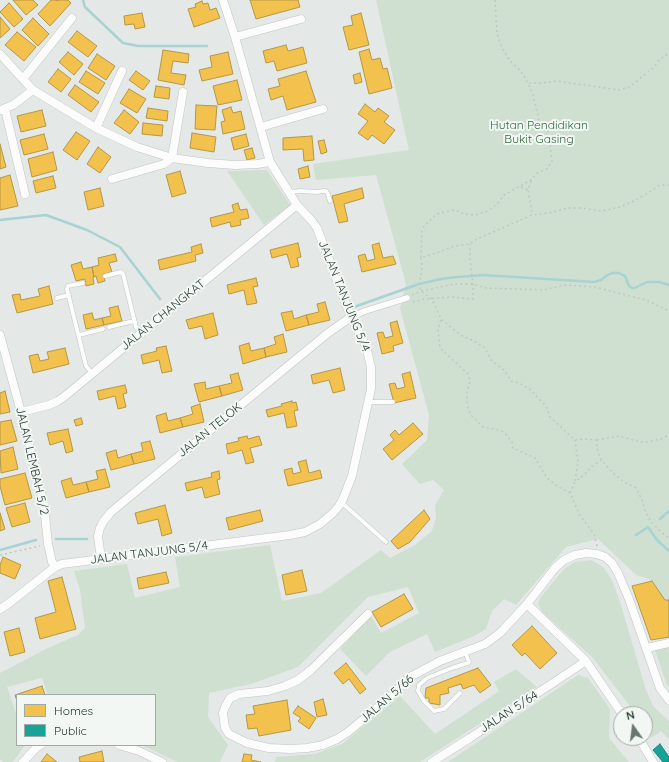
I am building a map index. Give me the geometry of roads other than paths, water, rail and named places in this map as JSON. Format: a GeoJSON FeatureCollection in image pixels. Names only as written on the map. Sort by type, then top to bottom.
{"type":"FeatureCollection","features":[{"type":"Feature","properties":{"kind":"street","name":"JALAN TANJUNG 5/4"},"geometry":{"type":"LineString","coordinates":[[55,567],[62,564],[305,532],[320,524],[333,513],[341,502],[352,476],[371,389],[371,367],[366,346],[351,317],[317,228],[297,205],[270,162],[235,37],[223,0]]}},
{"type":"Feature","properties":{"kind":"street"},"geometry":{"type":"LineString","coordinates":[[23,79],[72,18]]}},
{"type":"Feature","properties":{"kind":"street"},"geometry":{"type":"LineString","coordinates":[[235,37],[302,18]]}},
{"type":"Feature","properties":{"kind":"street"},"geometry":{"type":"LineString","coordinates":[[0,54],[33,90],[96,128],[137,147],[172,158],[208,163],[235,165],[270,162]]}},
{"type":"Feature","properties":{"kind":"street"},"geometry":{"type":"LineString","coordinates":[[96,128],[122,71]]}},
{"type":"Feature","properties":{"kind":"street"},"geometry":{"type":"LineString","coordinates":[[25,194],[2,109],[13,105],[33,90]]}},
{"type":"Feature","properties":{"kind":"street"},"geometry":{"type":"LineString","coordinates":[[112,179],[164,164],[172,158],[183,92]]}},
{"type":"Feature","properties":{"kind":"street"},"geometry":{"type":"LineString","coordinates":[[261,128],[323,109]]}},
{"type":"Feature","properties":{"kind":"street","name":"JALAN CHANGKAT"},"geometry":{"type":"LineString","coordinates":[[21,412],[58,401],[297,205]]}},
{"type":"Feature","properties":{"kind":"street"},"geometry":{"type":"LineString","coordinates":[[351,317],[407,298]]}},
{"type":"Feature","properties":{"kind":"street","name":"JALAN TELOK"},"geometry":{"type":"LineString","coordinates":[[101,559],[98,536],[103,522],[111,512],[328,333],[351,317]]}},
{"type":"Feature","properties":{"kind":"street","name":"JALAN LEMBAH 5/2"},"geometry":{"type":"LineString","coordinates":[[0,335],[2,353],[21,412],[44,505],[48,544],[52,562],[55,567]]}},
{"type":"Feature","properties":{"kind":"street","name":"JALAN 5/66"},"geometry":{"type":"LineString","coordinates":[[368,614],[311,670],[298,680],[268,691],[239,694],[230,698],[223,713],[225,728],[229,734],[248,743],[269,748],[307,748],[323,745],[338,739],[390,697],[410,677],[440,661],[485,644],[500,633],[527,604],[555,568],[564,560],[576,555],[586,553],[597,554],[605,557],[612,563],[630,598],[647,648]]}},
{"type":"Feature","properties":{"kind":"street"},"geometry":{"type":"LineString","coordinates":[[0,608],[8,604],[55,567]]}},
{"type":"Feature","properties":{"kind":"street"},"geometry":{"type":"LineString","coordinates":[[527,604],[586,661],[617,706]]}},
{"type":"Feature","properties":{"kind":"street"},"geometry":{"type":"LineString","coordinates":[[669,643],[647,648],[660,688],[669,700]]}},
{"type":"Feature","properties":{"kind":"street","name":"JALAN 5/64"},"geometry":{"type":"LineString","coordinates":[[432,762],[586,661]]}},
{"type":"Feature","properties":{"kind":"street"},"geometry":{"type":"LineString","coordinates":[[23,762],[39,746]]}},
{"type":"Feature","properties":{"kind":"street"},"geometry":{"type":"LineString","coordinates":[[122,746],[139,751],[162,762]]}},
{"type":"Feature","properties":{"kind":"street"},"geometry":{"type":"LineString","coordinates":[[644,746],[653,762]]}},
{"type":"Feature","properties":{"kind":"lane"},"geometry":{"type":"LineString","coordinates":[[289,192],[323,191],[328,194],[330,201]]}},
{"type":"Feature","properties":{"kind":"lane"},"geometry":{"type":"LineString","coordinates":[[105,276],[122,273],[134,321],[140,333]]}},
{"type":"Feature","properties":{"kind":"lane"},"geometry":{"type":"LineString","coordinates":[[83,282],[68,286],[67,288],[86,366],[92,373]]}},
{"type":"Feature","properties":{"kind":"lane"},"geometry":{"type":"LineString","coordinates":[[57,298],[69,295]]}},
{"type":"Feature","properties":{"kind":"lane"},"geometry":{"type":"LineString","coordinates":[[109,327],[134,321]]}},
{"type":"Feature","properties":{"kind":"lane"},"geometry":{"type":"LineString","coordinates":[[79,335],[103,329]]}},
{"type":"Feature","properties":{"kind":"lane"},"geometry":{"type":"LineString","coordinates":[[369,402],[393,402]]}},
{"type":"Feature","properties":{"kind":"lane"},"geometry":{"type":"LineString","coordinates":[[341,502],[386,542]]}},
{"type":"Feature","properties":{"kind":"lane"},"geometry":{"type":"LineString","coordinates":[[460,693],[444,709],[434,711],[424,701],[418,691],[418,685],[427,678],[468,663],[469,662],[465,652]]}},
{"type":"Feature","properties":{"kind":"waterway"},"geometry":{"type":"LineString","coordinates":[[83,0],[85,7],[123,43],[138,46],[207,46]]}},
{"type":"Feature","properties":{"kind":"waterway"},"geometry":{"type":"LineString","coordinates":[[0,220],[46,215],[87,230],[120,247],[160,299]]}},
{"type":"Feature","properties":{"kind":"waterway"},"geometry":{"type":"LineString","coordinates":[[351,308],[419,284],[441,279],[483,275],[594,282],[601,280],[612,273],[619,273],[625,276],[629,286],[632,288],[647,282],[659,282],[669,285]]}},
{"type":"Feature","properties":{"kind":"waterway"},"geometry":{"type":"LineString","coordinates":[[660,519],[669,511]]}},
{"type":"Feature","properties":{"kind":"waterway"},"geometry":{"type":"LineString","coordinates":[[636,535],[648,527],[657,540],[669,551]]}},
{"type":"Feature","properties":{"kind":"waterway"},"geometry":{"type":"LineString","coordinates":[[56,539],[87,539]]}},
{"type":"Feature","properties":{"kind":"waterway"},"geometry":{"type":"LineString","coordinates":[[0,550],[36,540]]}},
{"type":"Feature","properties":{"kind":"park label","name":"Hutan Pendidikan Bukit Gasing"},"geometry":{"type":"Point","coordinates":[539,132]}}]}
